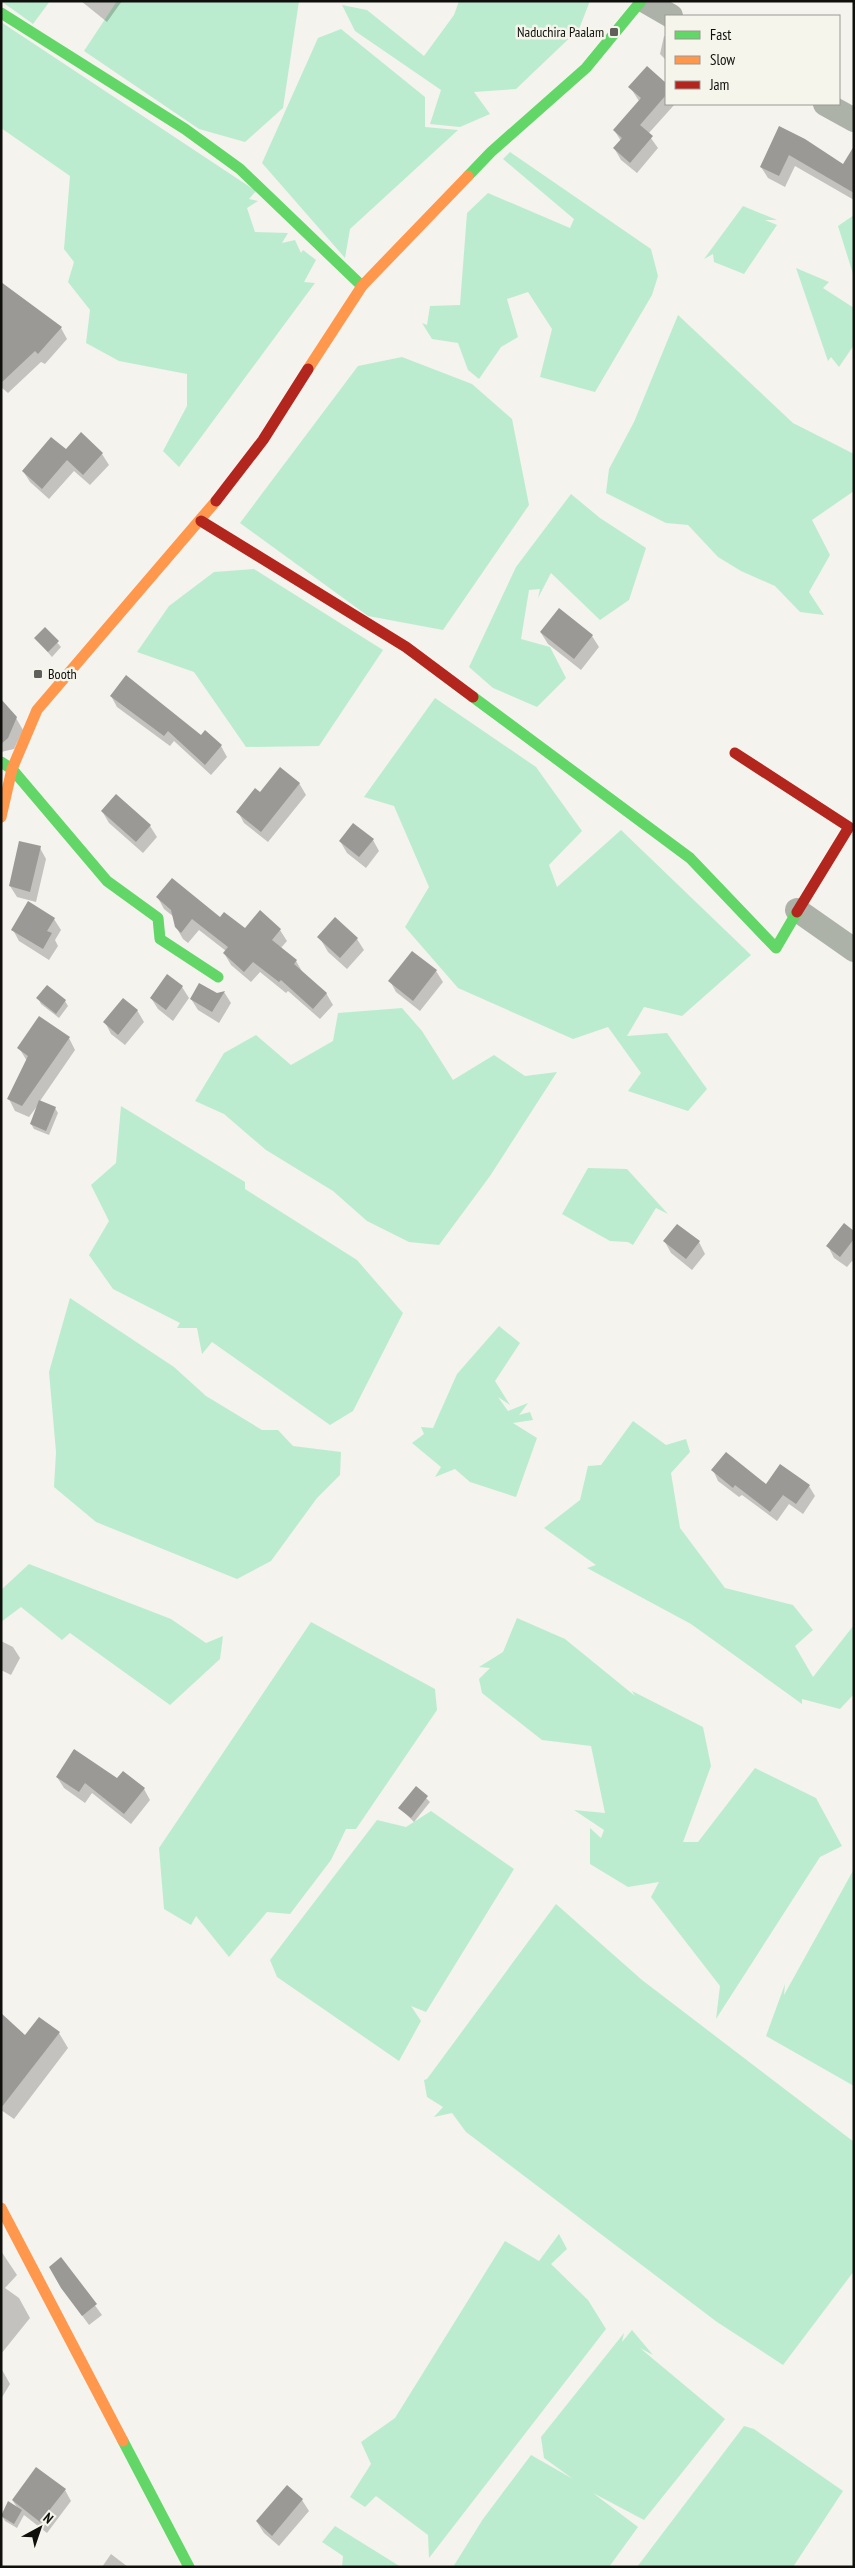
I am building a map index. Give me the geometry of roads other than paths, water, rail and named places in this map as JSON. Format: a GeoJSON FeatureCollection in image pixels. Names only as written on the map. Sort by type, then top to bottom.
{"type":"FeatureCollection","features":[{"type":"Feature","properties":{"kind":"street"},"geometry":{"type":"LineString","coordinates":[[1,817],[12,769],[37,710],[202,521],[263,440],[362,286],[491,152],[586,68],[643,1],[669,15]]}},
{"type":"Feature","properties":{"kind":"street"},"geometry":{"type":"LineString","coordinates":[[1,13],[185,129],[240,169],[362,286]]}},
{"type":"Feature","properties":{"kind":"street"},"geometry":{"type":"LineString","coordinates":[[827,105],[854,120]]}},
{"type":"Feature","properties":{"kind":"street"},"geometry":{"type":"LineString","coordinates":[[202,521],[406,647],[690,858],[776,948],[797,910],[849,827],[736,753]]}},
{"type":"Feature","properties":{"kind":"street"},"geometry":{"type":"LineString","coordinates":[[1,762],[12,769],[107,881],[158,918],[160,939],[218,977]]}},
{"type":"Feature","properties":{"kind":"street"},"geometry":{"type":"LineString","coordinates":[[797,910],[854,950]]}},
{"type":"Feature","properties":{"kind":"street"},"geometry":{"type":"LineString","coordinates":[[1,2208],[189,2567]]}},
{"type":"Feature","properties":{"kind":"place","name":"Naduchira Paalam"},"geometry":{"type":"Point","coordinates":[614,32]}},
{"type":"Feature","properties":{"kind":"place","name":"Booth"},"geometry":{"type":"Point","coordinates":[38,674]}}]}
